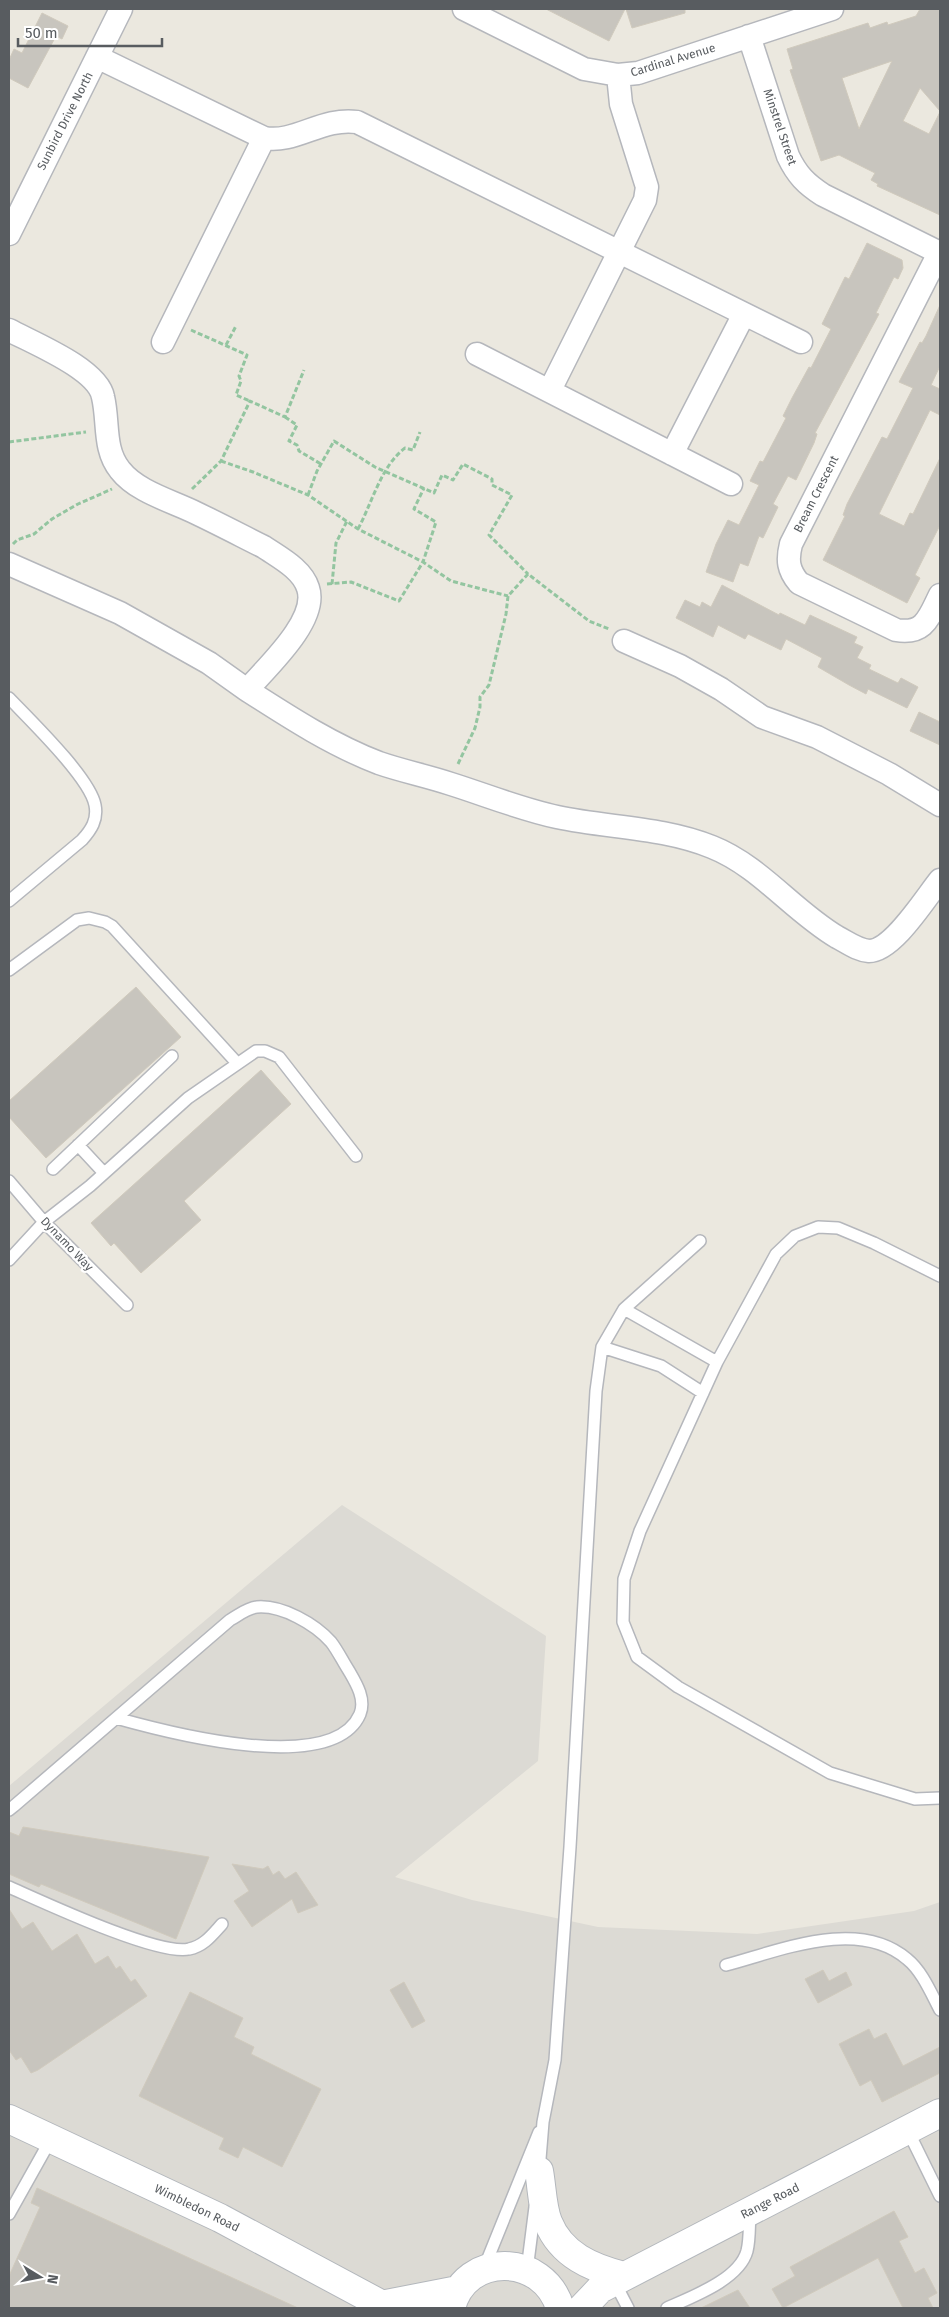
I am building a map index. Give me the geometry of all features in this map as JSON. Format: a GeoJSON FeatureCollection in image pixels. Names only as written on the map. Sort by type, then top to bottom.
{"type":"FeatureCollection","features":[{"type":"Feature","properties":{"kind":"main road","name":"Range Road"},"geometry":{"type":"LineString","coordinates":[[555,2298],[605,2289],[940,2112]]}},
{"type":"Feature","properties":{"kind":"main road","name":"Wimbledon Road"},"geometry":{"type":"LineString","coordinates":[[9,2119],[220,2218],[385,2307],[454,2299]]}},
{"type":"Feature","properties":{"kind":"main road"},"geometry":{"type":"LineString","coordinates":[[539,2171],[547,2221],[558,2242],[577,2259],[598,2269],[605,2289]]}},
{"type":"Feature","properties":{"kind":"main road"},"geometry":{"type":"LineString","coordinates":[[454,2299],[470,2278],[483,2269],[497,2266],[512,2266],[527,2270],[540,2277],[555,2298]]}},
{"type":"Feature","properties":{"kind":"street","name":"Sunbird Drive North"},"geometry":{"type":"LineString","coordinates":[[9,234],[121,9]]}},
{"type":"Feature","properties":{"kind":"street","name":"Cardinal Avenue"},"geometry":{"type":"LineString","coordinates":[[464,9],[584,69],[618,75],[638,73],[832,9]]}},
{"type":"Feature","properties":{"kind":"street","name":"Minstrel Street"},"geometry":{"type":"LineString","coordinates":[[749,36],[788,156],[796,173],[806,184],[823,195],[940,253]]}},
{"type":"Feature","properties":{"kind":"street"},"geometry":{"type":"LineString","coordinates":[[97,57],[264,138],[276,140],[342,120],[357,122],[801,342]]}},
{"type":"Feature","properties":{"kind":"street"},"geometry":{"type":"LineString","coordinates":[[550,390],[645,200],[647,188],[621,104],[618,75]]}},
{"type":"Feature","properties":{"kind":"street"},"geometry":{"type":"LineString","coordinates":[[163,342],[264,138]]}},
{"type":"Feature","properties":{"kind":"street","name":"Bream Crescent"},"geometry":{"type":"LineString","coordinates":[[940,253],[795,535],[788,557],[792,575],[799,583],[896,630],[907,632],[919,628],[930,617],[940,595]]}},
{"type":"Feature","properties":{"kind":"street"},"geometry":{"type":"LineString","coordinates":[[672,454],[744,314]]}},
{"type":"Feature","properties":{"kind":"street"},"geometry":{"type":"LineString","coordinates":[[9,330],[84,372],[98,385],[103,395],[108,446],[113,460],[121,472],[130,480],[264,547],[296,570],[309,589],[309,608],[303,622],[248,690]]}},
{"type":"Feature","properties":{"kind":"street"},"geometry":{"type":"LineString","coordinates":[[477,354],[731,484]]}},
{"type":"Feature","properties":{"kind":"street"},"geometry":{"type":"LineString","coordinates":[[9,564],[120,613],[209,663],[280,712],[379,762],[450,783],[528,811],[678,837],[712,847],[738,860],[809,919],[850,944],[868,951],[882,947],[889,942],[906,925],[940,880]]}},
{"type":"Feature","properties":{"kind":"street"},"geometry":{"type":"LineString","coordinates":[[624,641],[680,666],[720,689],[762,717],[817,737],[889,774],[940,806]]}},
{"type":"Feature","properties":{"kind":"lane"},"geometry":{"type":"LineString","coordinates":[[9,698],[70,764],[92,795],[95,806],[92,828],[82,840],[9,901]]}},
{"type":"Feature","properties":{"kind":"lane"},"geometry":{"type":"LineString","coordinates":[[9,970],[77,920],[89,918],[105,922],[139,955],[237,1063]]}},
{"type":"Feature","properties":{"kind":"lane"},"geometry":{"type":"LineString","coordinates":[[9,1260],[44,1222],[104,1173],[188,1098],[256,1051],[266,1051],[279,1057],[356,1156]]}},
{"type":"Feature","properties":{"kind":"lane"},"geometry":{"type":"LineString","coordinates":[[52,1169],[172,1056]]}},
{"type":"Feature","properties":{"kind":"lane"},"geometry":{"type":"LineString","coordinates":[[78,1145],[104,1173]]}},
{"type":"Feature","properties":{"kind":"lane","name":"Dynamo Way"},"geometry":{"type":"LineString","coordinates":[[9,1181],[44,1222],[127,1305]]}},
{"type":"Feature","properties":{"kind":"lane"},"geometry":{"type":"LineString","coordinates":[[940,1276],[838,1228],[818,1227],[795,1236],[776,1254],[717,1362],[640,1531],[624,1579],[623,1622],[637,1656],[678,1687],[830,1773],[915,1799],[940,1798]]}},
{"type":"Feature","properties":{"kind":"lane"},"geometry":{"type":"LineString","coordinates":[[527,2270],[539,2171],[542,2122],[556,2050],[596,1391],[602,1347],[624,1309],[700,1242]]}},
{"type":"Feature","properties":{"kind":"lane"},"geometry":{"type":"LineString","coordinates":[[624,1309],[717,1362]]}},
{"type":"Feature","properties":{"kind":"lane"},"geometry":{"type":"LineString","coordinates":[[602,1347],[661,1366],[703,1393]]}},
{"type":"Feature","properties":{"kind":"lane"},"geometry":{"type":"LineString","coordinates":[[9,1810],[116,1718],[230,1620],[251,1608],[274,1609],[289,1614],[313,1627],[331,1642],[358,1686],[362,1703],[361,1711],[350,1728],[343,1734],[306,1745],[271,1746],[217,1742],[174,1734],[116,1718]]}},
{"type":"Feature","properties":{"kind":"lane"},"geometry":{"type":"LineString","coordinates":[[9,1887],[87,1921],[161,1947],[177,1950],[198,1947],[208,1940],[222,1924]]}},
{"type":"Feature","properties":{"kind":"lane"},"geometry":{"type":"LineString","coordinates":[[726,1965],[827,1938],[866,1940],[890,1947],[908,1959],[920,1975],[940,2010]]}},
{"type":"Feature","properties":{"kind":"lane"},"geometry":{"type":"LineString","coordinates":[[483,2269],[542,2122]]}},
{"type":"Feature","properties":{"kind":"lane"},"geometry":{"type":"LineString","coordinates":[[908,2130],[940,2196]]}},
{"type":"Feature","properties":{"kind":"lane"},"geometry":{"type":"LineString","coordinates":[[9,2214],[51,2139]]}},
{"type":"Feature","properties":{"kind":"lane"},"geometry":{"type":"LineString","coordinates":[[666,2308],[726,2278],[737,2268],[747,2251],[750,2211]]}},
{"type":"Feature","properties":{"kind":"lane"},"geometry":{"type":"LineString","coordinates":[[605,2289],[628,2308]]}},
{"type":"Feature","properties":{"kind":"path"},"geometry":{"type":"LineString","coordinates":[[226,345],[236,326]]}},
{"type":"Feature","properties":{"kind":"path"},"geometry":{"type":"LineString","coordinates":[[187,328],[247,355],[239,376],[242,381],[236,395],[285,417],[296,425],[290,441],[297,445],[299,451],[322,464]]}},
{"type":"Feature","properties":{"kind":"path"},"geometry":{"type":"LineString","coordinates":[[285,417],[304,370]]}},
{"type":"Feature","properties":{"kind":"path"},"geometry":{"type":"LineString","coordinates":[[178,504],[222,462],[250,401]]}},
{"type":"Feature","properties":{"kind":"path"},"geometry":{"type":"LineString","coordinates":[[9,442],[70,436],[107,428]]}},
{"type":"Feature","properties":{"kind":"path"},"geometry":{"type":"LineString","coordinates":[[358,529],[386,472],[399,452],[405,448],[413,450],[420,432]]}},
{"type":"Feature","properties":{"kind":"path"},"geometry":{"type":"LineString","coordinates":[[308,494],[334,441],[386,472],[434,493],[442,475],[453,480],[463,464],[492,479],[492,485],[512,495],[489,535],[528,574],[589,620],[618,634],[624,641]]}},
{"type":"Feature","properties":{"kind":"path"},"geometry":{"type":"LineString","coordinates":[[222,462],[308,494],[358,529],[423,562],[451,581],[508,596]]}},
{"type":"Feature","properties":{"kind":"path"},"geometry":{"type":"LineString","coordinates":[[9,550],[17,540],[34,534],[52,519],[94,495],[130,480]]}},
{"type":"Feature","properties":{"kind":"path"},"geometry":{"type":"LineString","coordinates":[[309,589],[318,585],[351,582],[399,601],[423,562],[436,522],[414,509],[424,488]]}},
{"type":"Feature","properties":{"kind":"path"},"geometry":{"type":"LineString","coordinates":[[332,584],[336,543],[347,521]]}},
{"type":"Feature","properties":{"kind":"path"},"geometry":{"type":"LineString","coordinates":[[450,783],[474,728],[480,707],[480,697],[488,685],[506,614],[508,596],[528,574]]}},
{"type":"Feature","properties":{"kind":"shaded area"},"geometry":{"type":"Polygon","coordinates":[[[342,1505],[546,1636],[538,1761],[395,1877],[472,1900],[598,1927],[757,1934],[914,1911],[940,1902],[940,2308],[9,2308],[9,1786],[342,1505]]]}},
{"type":"Feature","properties":{"kind":"building"},"geometry":{"type":"Polygon","coordinates":[[[546,9],[625,9],[609,41],[546,9]]]}},
{"type":"Feature","properties":{"kind":"building"},"geometry":{"type":"Polygon","coordinates":[[[626,9],[685,9],[685,13],[632,28],[626,9]]]}},
{"type":"Feature","properties":{"kind":"building"},"geometry":{"type":"Polygon","coordinates":[[[920,9],[940,9],[940,111],[920,88],[903,121],[929,134],[940,112],[940,215],[877,186],[878,184],[871,180],[875,173],[839,155],[821,161],[790,70],[793,69],[787,49],[868,23],[870,28],[887,22],[888,25],[916,16],[920,9]],[[892,61],[842,78],[859,129],[892,61]]]}},
{"type":"Feature","properties":{"kind":"building"},"geometry":{"type":"Polygon","coordinates":[[[42,13],[68,26],[62,39],[56,36],[28,88],[9,78],[9,60],[14,49],[22,53],[42,13]]]}},
{"type":"Feature","properties":{"kind":"building"},"geometry":{"type":"Polygon","coordinates":[[[867,243],[902,260],[903,268],[898,279],[894,277],[876,313],[879,314],[815,433],[817,434],[814,443],[796,480],[788,476],[773,504],[778,507],[763,538],[759,536],[748,566],[740,563],[733,582],[706,572],[716,544],[728,520],[739,525],[759,485],[750,481],[760,461],[763,462],[786,418],[783,416],[792,398],[809,367],[811,368],[831,329],[822,324],[845,277],[849,279],[867,243]]]}},
{"type":"Feature","properties":{"kind":"building"},"geometry":{"type":"Polygon","coordinates":[[[940,305],[940,366],[931,385],[940,389],[940,415],[930,410],[879,514],[904,526],[910,513],[913,514],[940,458],[940,525],[915,575],[920,578],[907,603],[823,560],[845,516],[843,515],[847,504],[882,437],[887,439],[913,388],[899,382],[920,342],[922,343],[926,336],[940,305]]]}},
{"type":"Feature","properties":{"kind":"building"},"geometry":{"type":"Polygon","coordinates":[[[722,585],[779,615],[780,613],[805,625],[810,615],[857,637],[854,643],[863,647],[857,658],[871,665],[869,669],[898,683],[901,678],[918,687],[907,708],[868,689],[866,694],[849,685],[818,667],[822,658],[786,639],[781,650],[748,634],[745,639],[718,625],[713,637],[676,618],[685,600],[700,607],[702,602],[711,607],[722,585]]]}},
{"type":"Feature","properties":{"kind":"building"},"geometry":{"type":"Polygon","coordinates":[[[919,712],[940,722],[940,745],[910,731],[919,712]]]}},
{"type":"Feature","properties":{"kind":"building"},"geometry":{"type":"Polygon","coordinates":[[[136,987],[181,1037],[46,1158],[9,1117],[9,1101],[136,987]]]}},
{"type":"Feature","properties":{"kind":"building"},"geometry":{"type":"Polygon","coordinates":[[[261,1070],[291,1104],[184,1201],[201,1220],[141,1273],[114,1243],[111,1246],[91,1223],[261,1070]]]}},
{"type":"Feature","properties":{"kind":"building"},"geometry":{"type":"Polygon","coordinates":[[[23,1827],[209,1857],[176,1939],[41,1884],[39,1887],[9,1874],[9,1832],[19,1836],[23,1827]]]}},
{"type":"Feature","properties":{"kind":"building"},"geometry":{"type":"Polygon","coordinates":[[[232,1864],[263,1869],[268,1866],[273,1875],[279,1871],[285,1879],[296,1872],[318,1905],[298,1913],[292,1899],[252,1927],[234,1901],[249,1891],[232,1864]]]}},
{"type":"Feature","properties":{"kind":"building"},"geometry":{"type":"Polygon","coordinates":[[[9,1909],[22,1929],[33,1922],[52,1951],[77,1934],[95,1964],[108,1956],[116,1969],[120,1966],[131,1982],[135,1979],[147,1996],[31,2073],[21,2057],[16,2060],[9,2050],[9,1909]]]}},
{"type":"Feature","properties":{"kind":"building"},"geometry":{"type":"Polygon","coordinates":[[[823,1970],[829,1981],[846,1972],[852,1985],[818,2003],[805,1979],[823,1970]]]}},
{"type":"Feature","properties":{"kind":"building"},"geometry":{"type":"Polygon","coordinates":[[[404,1982],[425,2021],[412,2028],[390,1990],[404,1982]]]}},
{"type":"Feature","properties":{"kind":"building"},"geometry":{"type":"Polygon","coordinates":[[[190,1992],[243,2018],[234,2037],[254,2047],[251,2054],[321,2089],[282,2167],[243,2147],[238,2158],[219,2149],[224,2138],[139,2096],[190,1992]]]}},
{"type":"Feature","properties":{"kind":"building"},"geometry":{"type":"Polygon","coordinates":[[[869,2029],[874,2039],[886,2033],[903,2066],[940,2047],[940,2073],[882,2102],[871,2080],[860,2086],[839,2044],[869,2029]]]}},
{"type":"Feature","properties":{"kind":"building"},"geometry":{"type":"Polygon","coordinates":[[[37,2188],[298,2308],[9,2308],[9,2276],[40,2207],[31,2203],[37,2188]]]}},
{"type":"Feature","properties":{"kind":"building"},"geometry":{"type":"Polygon","coordinates":[[[894,2211],[908,2237],[899,2241],[915,2273],[924,2268],[937,2293],[928,2298],[933,2308],[903,2308],[878,2258],[783,2308],[772,2289],[795,2276],[790,2267],[894,2211]]]}},
{"type":"Feature","properties":{"kind":"building"},"geometry":{"type":"Polygon","coordinates":[[[738,2290],[750,2308],[701,2308],[738,2290]]]}}]}
